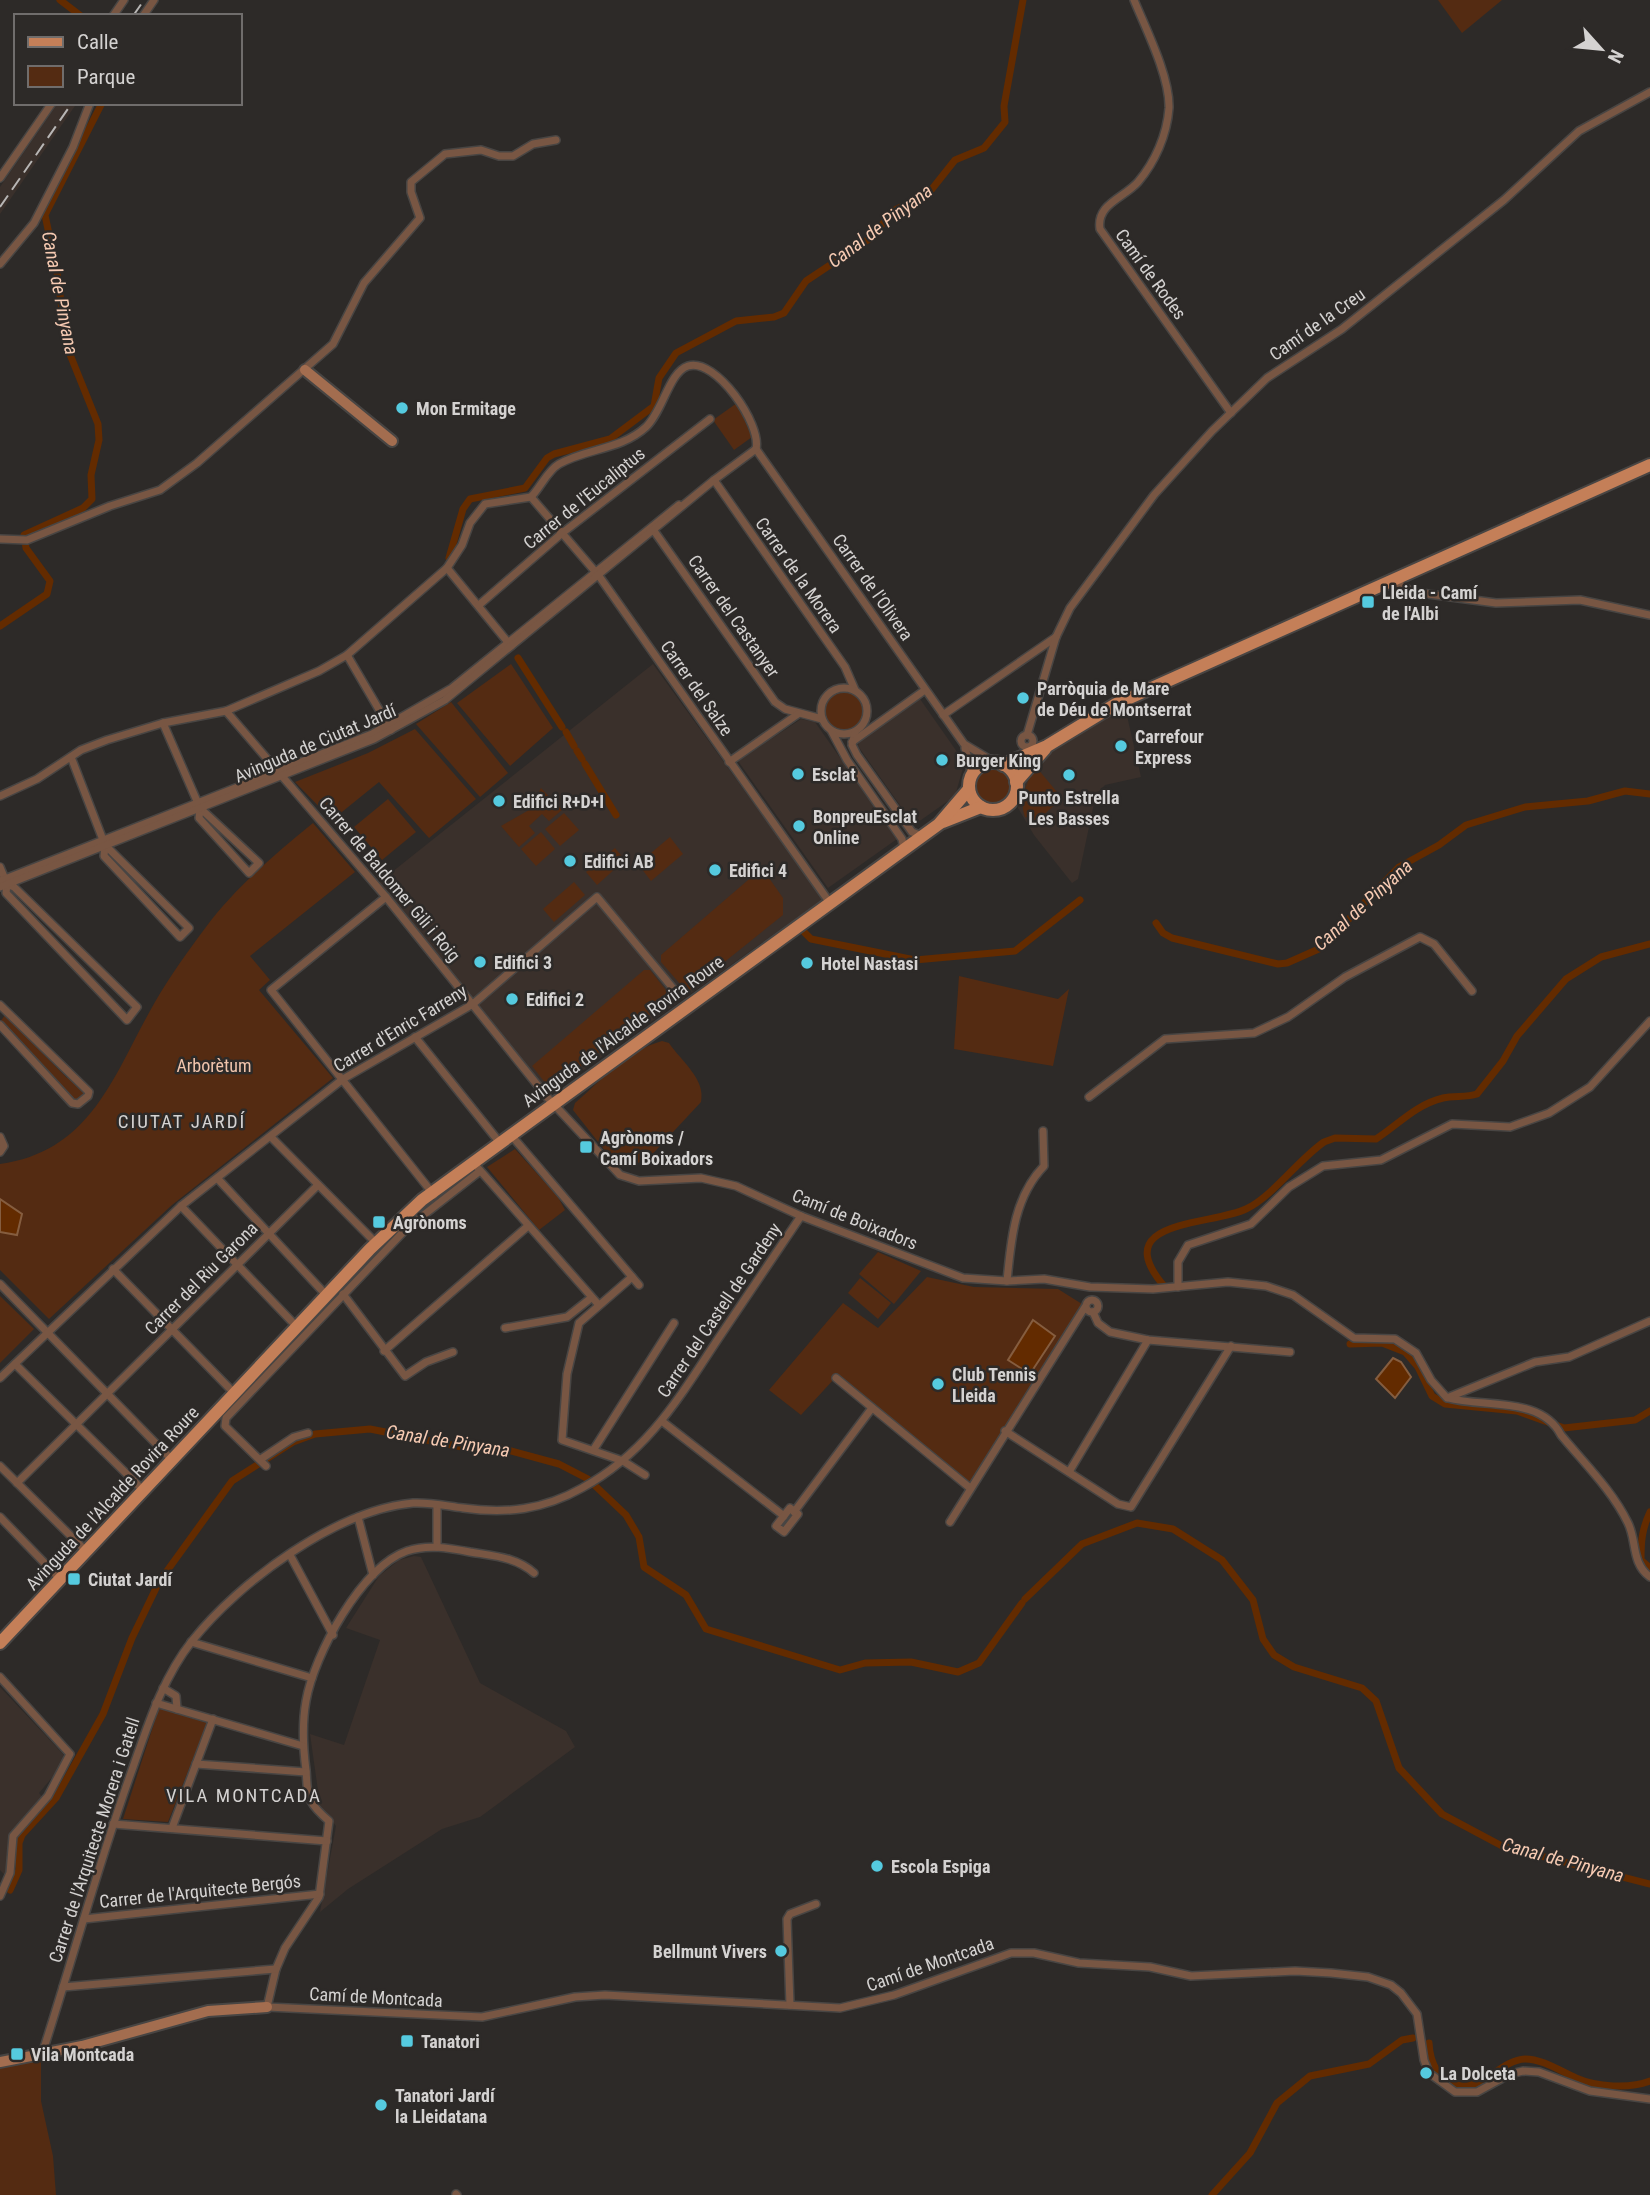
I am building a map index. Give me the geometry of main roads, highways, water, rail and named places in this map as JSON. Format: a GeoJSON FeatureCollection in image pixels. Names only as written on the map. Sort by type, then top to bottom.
{"type":"FeatureCollection","features":[{"type":"Feature","properties":{"kind":"main road"},"geometry":{"type":"LineString","coordinates":[[940,824],[969,789],[972,774],[983,765],[998,764],[1047,746],[1104,710],[1650,465]]}},
{"type":"Feature","properties":{"kind":"main road"},"geometry":{"type":"LineString","coordinates":[[1016,782],[1047,746]]}},
{"type":"Feature","properties":{"kind":"main road"},"geometry":{"type":"LineString","coordinates":[[969,789],[973,800],[981,807],[993,810],[1008,805],[1015,796],[1016,782],[1012,772],[998,764]]}},
{"type":"Feature","properties":{"kind":"main road"},"geometry":{"type":"LineString","coordinates":[[940,824],[981,807]]}},
{"type":"Feature","properties":{"kind":"main road","name":"Avinguda de l'Alcalde Rovira Roure"},"geometry":{"type":"LineString","coordinates":[[0,1643],[221,1407],[237,1398],[297,1327],[327,1296],[342,1288],[376,1243],[477,1166],[500,1143],[940,824]]}},
{"type":"Feature","properties":{"kind":"waterway","name":"Canal de Pinyana"},"geometry":{"type":"LineString","coordinates":[[60,0],[78,14]]}},
{"type":"Feature","properties":{"kind":"waterway","name":"Canal de Pinyana"},"geometry":{"type":"LineString","coordinates":[[449,558],[463,509],[470,499],[525,488],[547,458],[610,439],[654,406],[659,378],[676,353],[736,321],[774,317],[784,313],[806,281],[869,239],[895,210],[928,194],[955,160],[984,148],[1005,122],[1004,106],[1023,0]]}},
{"type":"Feature","properties":{"kind":"waterway","name":"Canal de Pinyana"},"geometry":{"type":"LineString","coordinates":[[0,626],[47,594],[50,581],[26,548],[24,535],[83,508],[92,499],[91,475],[99,440],[98,424],[67,347],[57,272],[45,215],[101,105]]}},
{"type":"Feature","properties":{"kind":"waterway","name":"Canal de Pinyana"},"geometry":{"type":"LineString","coordinates":[[518,658],[562,727]]}},
{"type":"Feature","properties":{"kind":"waterway","name":"Canal de Pinyana"},"geometry":{"type":"LineString","coordinates":[[566,732],[574,746]]}},
{"type":"Feature","properties":{"kind":"waterway","name":"Canal de Pinyana"},"geometry":{"type":"LineString","coordinates":[[577,751],[582,759]]}},
{"type":"Feature","properties":{"kind":"waterway","name":"Canal de Pinyana"},"geometry":{"type":"LineString","coordinates":[[585,764],[616,815]]}},
{"type":"Feature","properties":{"kind":"waterway","name":"Canal de Pinyana"},"geometry":{"type":"LineString","coordinates":[[1156,923],[1163,933],[1172,938],[1278,964],[1287,963],[1321,948],[1399,867],[1439,845],[1466,825],[1525,807],[1588,801],[1625,791],[1650,794]]}},
{"type":"Feature","properties":{"kind":"waterway","name":"Canal de Pinyana"},"geometry":{"type":"LineString","coordinates":[[804,932],[811,939],[915,960],[1015,951],[1080,900]]}},
{"type":"Feature","properties":{"kind":"waterway","name":"Canal de Pinyana"},"geometry":{"type":"LineString","coordinates":[[1164,1286],[1150,1264],[1148,1248],[1155,1237],[1189,1223],[1246,1209],[1266,1196],[1324,1142],[1335,1138],[1376,1139],[1433,1101],[1477,1094],[1503,1061],[1517,1036],[1566,979],[1601,957],[1650,944]]}},
{"type":"Feature","properties":{"kind":"waterway","name":"Canal de Pinyana"},"geometry":{"type":"LineString","coordinates":[[1350,1344],[1382,1343],[1405,1352],[1418,1367],[1432,1396],[1445,1404],[1517,1411],[1564,1428],[1635,1420],[1650,1411]]}},
{"type":"Feature","properties":{"kind":"waterway","name":"Canal de Pinyana"},"geometry":{"type":"LineString","coordinates":[[10,1890],[19,1870],[19,1843],[22,1835],[56,1798],[103,1714],[132,1638],[159,1582],[232,1481],[293,1442],[315,1434],[370,1429],[462,1447],[500,1448],[559,1464],[588,1479],[626,1515],[639,1537],[644,1567],[686,1595],[706,1629],[840,1670],[865,1663],[911,1662],[958,1672],[979,1663],[1022,1603]]}},
{"type":"Feature","properties":{"kind":"waterway","name":"Canal de Pinyana"},"geometry":{"type":"LineString","coordinates":[[1650,1512],[1642,1535],[1641,1560],[1650,1568]]}},
{"type":"Feature","properties":{"kind":"waterway","name":"Canal de Pinyana"},"geometry":{"type":"LineString","coordinates":[[1025,1599],[1082,1544],[1137,1523],[1173,1529],[1222,1560],[1253,1600],[1263,1639],[1274,1655],[1294,1667],[1362,1688],[1376,1701],[1399,1768],[1442,1814],[1502,1846],[1650,1884]]}},
{"type":"Feature","properties":{"kind":"waterway","name":"Canal de Pinyana"},"geometry":{"type":"LineString","coordinates":[[1212,2195],[1250,2153],[1277,2103],[1310,2076],[1369,2064],[1402,2040],[1413,2038]]}},
{"type":"Feature","properties":{"kind":"waterway","name":"Canal de Pinyana"},"geometry":{"type":"LineString","coordinates":[[1429,2043],[1436,2069],[1444,2079],[1457,2085],[1475,2084],[1507,2064],[1525,2059],[1545,2063],[1593,2083],[1623,2086],[1650,2081]]}},
{"type":"Feature","properties":{"kind":"railway"},"geometry":{"type":"LineString","coordinates":[[134,14],[144,0]]}},
{"type":"Feature","properties":{"kind":"railway"},"geometry":{"type":"LineString","coordinates":[[0,207],[71,105]]}},
{"type":"Feature","properties":{"kind":"place","name":"Mon Ermitage"},"geometry":{"type":"Point","coordinates":[402,408]}},
{"type":"Feature","properties":{"kind":"place","name":"Lleida - Camí de l'Albi"},"geometry":{"type":"Point","coordinates":[1368,602]}},
{"type":"Feature","properties":{"kind":"place","name":"Parròquia de Mare de Déu de Montserrat"},"geometry":{"type":"Point","coordinates":[1023,698]}},
{"type":"Feature","properties":{"kind":"place","name":"Carrefour Express"},"geometry":{"type":"Point","coordinates":[1121,746]}},
{"type":"Feature","properties":{"kind":"place","name":"Burger King"},"geometry":{"type":"Point","coordinates":[942,760]}},
{"type":"Feature","properties":{"kind":"place","name":"Esclat"},"geometry":{"type":"Point","coordinates":[798,774]}},
{"type":"Feature","properties":{"kind":"place","name":"Punto Estrella Les Basses"},"geometry":{"type":"Point","coordinates":[1069,775]}},
{"type":"Feature","properties":{"kind":"place","name":"Edifici R+D+I"},"geometry":{"type":"Point","coordinates":[499,801]}},
{"type":"Feature","properties":{"kind":"place","name":"BonpreuEsclat Online"},"geometry":{"type":"Point","coordinates":[799,826]}},
{"type":"Feature","properties":{"kind":"place","name":"Edifici AB"},"geometry":{"type":"Point","coordinates":[570,861]}},
{"type":"Feature","properties":{"kind":"place","name":"Edifici 4"},"geometry":{"type":"Point","coordinates":[715,870]}},
{"type":"Feature","properties":{"kind":"place","name":"Edifici 3"},"geometry":{"type":"Point","coordinates":[480,962]}},
{"type":"Feature","properties":{"kind":"place","name":"Hotel Nastasi"},"geometry":{"type":"Point","coordinates":[807,963]}},
{"type":"Feature","properties":{"kind":"place","name":"Edifici 2"},"geometry":{"type":"Point","coordinates":[512,999]}},
{"type":"Feature","properties":{"kind":"place","name":"Agrònoms / Camí Boixadors"},"geometry":{"type":"Point","coordinates":[586,1147]}},
{"type":"Feature","properties":{"kind":"place","name":"Agrònoms"},"geometry":{"type":"Point","coordinates":[379,1222]}},
{"type":"Feature","properties":{"kind":"place","name":"Club Tennis Lleida"},"geometry":{"type":"Point","coordinates":[938,1384]}},
{"type":"Feature","properties":{"kind":"place","name":"Ciutat Jardí"},"geometry":{"type":"Point","coordinates":[74,1579]}},
{"type":"Feature","properties":{"kind":"place","name":"Escola Espiga"},"geometry":{"type":"Point","coordinates":[877,1866]}},
{"type":"Feature","properties":{"kind":"place","name":"Bellmunt Vivers"},"geometry":{"type":"Point","coordinates":[781,1951]}},
{"type":"Feature","properties":{"kind":"place","name":"Tanatori"},"geometry":{"type":"Point","coordinates":[407,2041]}},
{"type":"Feature","properties":{"kind":"place","name":"Vila Montcada"},"geometry":{"type":"Point","coordinates":[17,2054]}},
{"type":"Feature","properties":{"kind":"place","name":"La Dolceta"},"geometry":{"type":"Point","coordinates":[1426,2073]}},
{"type":"Feature","properties":{"kind":"place","name":"Tanatori Jardí la Lleidatana"},"geometry":{"type":"Point","coordinates":[381,2105]}},
{"type":"Feature","properties":{"kind":"district","name":"CIUTAT JARDÍ"},"geometry":{"type":"Point","coordinates":[182,1121]}},
{"type":"Feature","properties":{"kind":"district","name":"VILA MONTCADA"},"geometry":{"type":"Point","coordinates":[244,1795]}},
{"type":"Feature","properties":{"kind":"park label","name":"Arborètum"},"geometry":{"type":"Point","coordinates":[214,1065]}}]}
